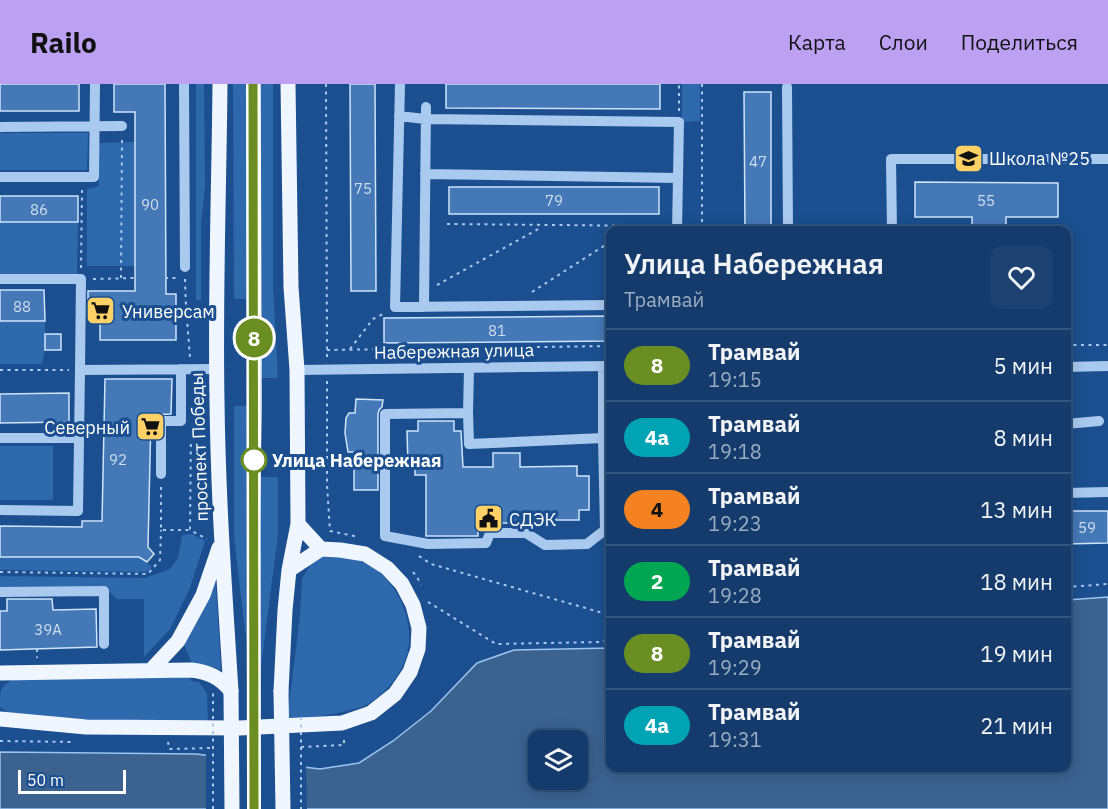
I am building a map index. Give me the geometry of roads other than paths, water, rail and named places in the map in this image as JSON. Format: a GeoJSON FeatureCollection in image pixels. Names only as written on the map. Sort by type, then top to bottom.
{"type":"FeatureCollection","features":[{"type":"Feature","properties":{"kind":"main road","name":"проспект Победы"},"geometry":{"type":"LineString","coordinates":[[220,84],[216,369],[219,484],[231,691],[232,809]]}},
{"type":"Feature","properties":{"kind":"main road"},"geometry":{"type":"LineString","coordinates":[[283,809],[281,691],[285,610],[298,524],[297,370],[291,286],[288,84]]}},
{"type":"Feature","properties":{"kind":"main road"},"geometry":{"type":"LineString","coordinates":[[298,524],[321,549]]}},
{"type":"Feature","properties":{"kind":"main road"},"geometry":{"type":"LineString","coordinates":[[151,670],[178,641],[203,595],[222,540]]}},
{"type":"Feature","properties":{"kind":"main road"},"geometry":{"type":"LineString","coordinates":[[3,718],[86,727],[240,728],[342,723],[371,713],[395,694],[410,672],[418,650],[420,628],[414,605],[402,584],[387,568],[365,554],[321,549],[290,570]]}},
{"type":"Feature","properties":{"kind":"main road"},"geometry":{"type":"LineString","coordinates":[[5,675],[191,670],[202,671],[219,678],[231,691]]}},
{"type":"Feature","properties":{"kind":"street"},"geometry":{"type":"LineString","coordinates":[[0,177],[94,177],[95,84]]}},
{"type":"Feature","properties":{"kind":"street"},"geometry":{"type":"LineString","coordinates":[[184,84],[185,272]]}},
{"type":"Feature","properties":{"kind":"street"},"geometry":{"type":"LineString","coordinates":[[400,84],[395,307],[606,305]]}},
{"type":"Feature","properties":{"kind":"street"},"geometry":{"type":"LineString","coordinates":[[788,87],[788,226]]}},
{"type":"Feature","properties":{"kind":"street"},"geometry":{"type":"LineString","coordinates":[[399,116],[426,113],[679,122],[677,226]]}},
{"type":"Feature","properties":{"kind":"street"},"geometry":{"type":"LineString","coordinates":[[424,307],[426,113]]}},
{"type":"Feature","properties":{"kind":"street"},"geometry":{"type":"LineString","coordinates":[[0,127],[122,126]]}},
{"type":"Feature","properties":{"kind":"street"},"geometry":{"type":"LineString","coordinates":[[892,226],[891,159],[1108,159]]}},
{"type":"Feature","properties":{"kind":"street"},"geometry":{"type":"LineString","coordinates":[[425,174],[678,178]]}},
{"type":"Feature","properties":{"kind":"street"},"geometry":{"type":"LineString","coordinates":[[0,279],[81,279],[78,510],[0,510]]}},
{"type":"Feature","properties":{"kind":"street","name":"Набережная улица"},"geometry":{"type":"LineString","coordinates":[[297,370],[606,366]]}},
{"type":"Feature","properties":{"kind":"street"},"geometry":{"type":"LineString","coordinates":[[1071,367],[1108,366]]}},
{"type":"Feature","properties":{"kind":"street"},"geometry":{"type":"LineString","coordinates":[[469,368],[469,444],[603,438]]}},
{"type":"Feature","properties":{"kind":"street"},"geometry":{"type":"LineString","coordinates":[[160,474],[160,421],[181,421],[181,369]]}},
{"type":"Feature","properties":{"kind":"street"},"geometry":{"type":"LineString","coordinates":[[80,370],[216,369]]}},
{"type":"Feature","properties":{"kind":"street"},"geometry":{"type":"LineString","coordinates":[[468,413],[385,414],[386,536],[428,544],[486,543],[490,533],[526,533],[545,545],[587,544],[605,530],[603,438],[606,384]]}},
{"type":"Feature","properties":{"kind":"street"},"geometry":{"type":"LineString","coordinates":[[1071,424],[1099,421]]}},
{"type":"Feature","properties":{"kind":"street"},"geometry":{"type":"LineString","coordinates":[[0,438],[78,438]]}},
{"type":"Feature","properties":{"kind":"street"},"geometry":{"type":"LineString","coordinates":[[1071,493],[1108,492]]}},
{"type":"Feature","properties":{"kind":"street"},"geometry":{"type":"LineString","coordinates":[[0,592],[104,591],[104,644]]}},
{"type":"Feature","properties":{"kind":"tram line","name":"8"},"geometry":{"type":"LineString","coordinates":[[253,84],[254,809]]}},
{"type":"Feature","properties":{"kind":"tram line"},"geometry":{"type":"LineString","coordinates":[[257,809],[261,406],[260,84]]}},
{"type":"Feature","properties":{"kind":"place","name":"Школа №25"},"geometry":{"type":"Point","coordinates":[968,158]}},
{"type":"Feature","properties":{"kind":"place","name":"Универсам"},"geometry":{"type":"Point","coordinates":[101,311]}},
{"type":"Feature","properties":{"kind":"place","name":"Северный"},"geometry":{"type":"Point","coordinates":[151,427]}},
{"type":"Feature","properties":{"kind":"place","name":"Улица Набережная"},"geometry":{"type":"Point","coordinates":[254,460]}},
{"type":"Feature","properties":{"kind":"place","name":"СДЭК"},"geometry":{"type":"Point","coordinates":[488,519]}}]}
